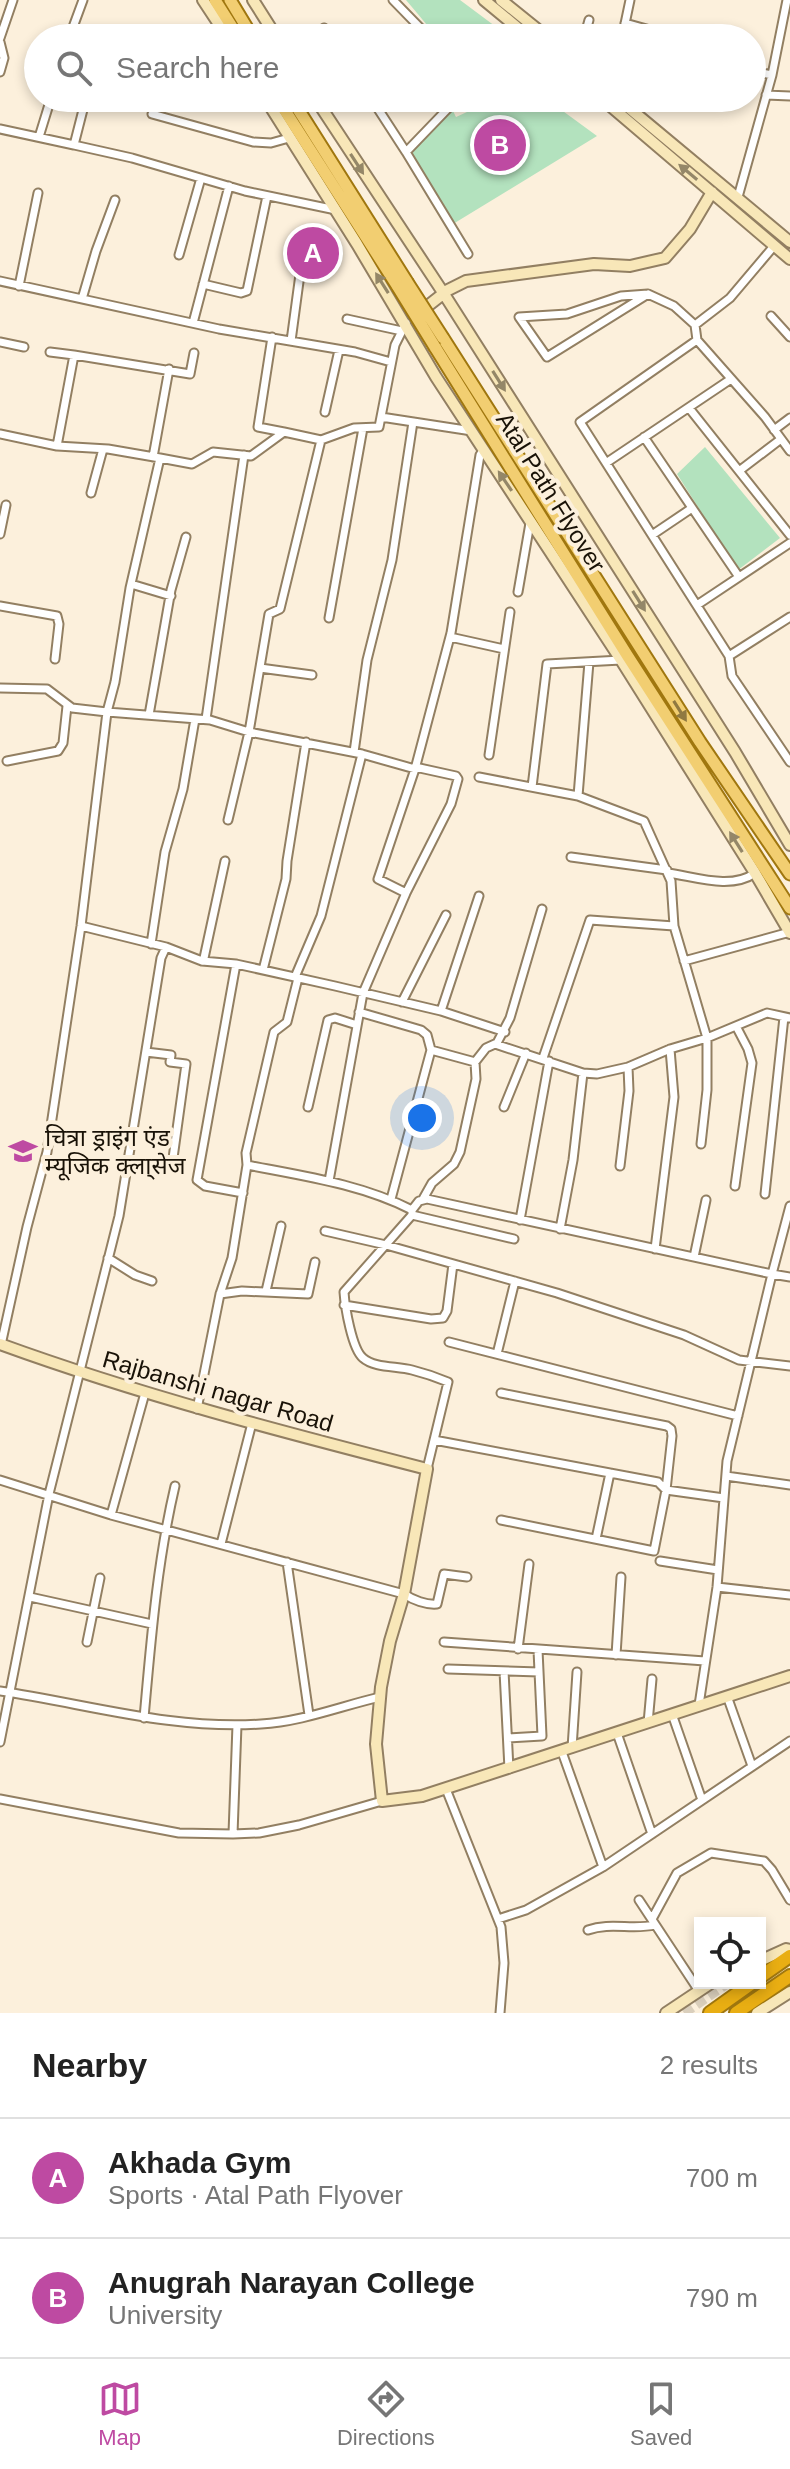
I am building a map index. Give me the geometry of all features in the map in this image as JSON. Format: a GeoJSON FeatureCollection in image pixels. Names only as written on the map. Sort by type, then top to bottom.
{"type":"FeatureCollection","features":[{"type":"Feature","properties":{"kind":"highway"},"geometry":{"type":"LineString","coordinates":[[766,1972],[789,1951]]}},
{"type":"Feature","properties":{"kind":"highway"},"geometry":{"type":"LineString","coordinates":[[736,2013],[790,1976]]}},
{"type":"Feature","properties":{"kind":"highway"},"geometry":{"type":"LineString","coordinates":[[710,2013],[744,1989]]}},
{"type":"Feature","properties":{"kind":"main road"},"geometry":{"type":"LineString","coordinates":[[215,0],[230,24]]}},
{"type":"Feature","properties":{"kind":"main road"},"geometry":{"type":"LineString","coordinates":[[230,0],[245,24]]}},
{"type":"Feature","properties":{"kind":"main road","name":"Atal Path Flyover"},"geometry":{"type":"LineString","coordinates":[[286,112],[790,874]]}},
{"type":"Feature","properties":{"kind":"main road","name":"Atal Path Flyover"},"geometry":{"type":"LineString","coordinates":[[299,112],[402,284]]}},
{"type":"Feature","properties":{"kind":"main road","name":"Atal Path Flyover"},"geometry":{"type":"LineString","coordinates":[[439,342],[619,642],[790,908]]}},
{"type":"Feature","properties":{"kind":"street"},"geometry":{"type":"LineString","coordinates":[[0,72],[4,58],[0,40],[13,0]]}},
{"type":"Feature","properties":{"kind":"street"},"geometry":{"type":"LineString","coordinates":[[74,24],[83,0]]}},
{"type":"Feature","properties":{"kind":"street"},"geometry":{"type":"LineString","coordinates":[[203,0],[219,23]]}},
{"type":"Feature","properties":{"kind":"street"},"geometry":{"type":"LineString","coordinates":[[253,0],[268,24]]}},
{"type":"Feature","properties":{"kind":"street"},"geometry":{"type":"LineString","coordinates":[[393,0],[416,24]]}},
{"type":"Feature","properties":{"kind":"street"},"geometry":{"type":"LineString","coordinates":[[484,0],[509,24]]}},
{"type":"Feature","properties":{"kind":"street"},"geometry":{"type":"LineString","coordinates":[[501,0],[531,24]]}},
{"type":"Feature","properties":{"kind":"street"},"geometry":{"type":"LineString","coordinates":[[629,24],[625,23],[630,0]]}},
{"type":"Feature","properties":{"kind":"street"},"geometry":{"type":"LineString","coordinates":[[787,0],[766,95],[790,96]]}},
{"type":"Feature","properties":{"kind":"street"},"geometry":{"type":"LineString","coordinates":[[588,24],[589,20]]}},
{"type":"Feature","properties":{"kind":"street"},"geometry":{"type":"LineString","coordinates":[[766,74],[772,75]]}},
{"type":"Feature","properties":{"kind":"street"},"geometry":{"type":"LineString","coordinates":[[39,137],[47,112]]}},
{"type":"Feature","properties":{"kind":"street"},"geometry":{"type":"LineString","coordinates":[[74,145],[82,112]]}},
{"type":"Feature","properties":{"kind":"street"},"geometry":{"type":"LineString","coordinates":[[273,112],[336,210],[404,327],[621,660],[790,932],[684,961]]}},
{"type":"Feature","properties":{"kind":"street"},"geometry":{"type":"LineString","coordinates":[[324,112],[444,294],[735,752],[790,845]]}},
{"type":"Feature","properties":{"kind":"street"},"geometry":{"type":"LineString","coordinates":[[380,112],[468,254]]}},
{"type":"Feature","properties":{"kind":"street"},"geometry":{"type":"LineString","coordinates":[[406,152],[445,112]]}},
{"type":"Feature","properties":{"kind":"street"},"geometry":{"type":"LineString","coordinates":[[619,112],[790,259]]}},
{"type":"Feature","properties":{"kind":"street"},"geometry":{"type":"LineString","coordinates":[[634,112],[785,234],[790,242]]}},
{"type":"Feature","properties":{"kind":"street"},"geometry":{"type":"LineString","coordinates":[[738,197],[761,112]]}},
{"type":"Feature","properties":{"kind":"street"},"geometry":{"type":"LineString","coordinates":[[152,114],[253,142],[271,143],[289,138]]}},
{"type":"Feature","properties":{"kind":"street"},"geometry":{"type":"LineString","coordinates":[[0,129],[132,158],[267,196],[336,210]]}},
{"type":"Feature","properties":{"kind":"street"},"geometry":{"type":"LineString","coordinates":[[179,255],[201,178]]}},
{"type":"Feature","properties":{"kind":"street"},"geometry":{"type":"LineString","coordinates":[[193,323],[229,186]]}},
{"type":"Feature","properties":{"kind":"street"},"geometry":{"type":"LineString","coordinates":[[272,337],[258,427],[321,440],[354,428],[379,427],[395,345],[404,327],[444,294],[466,281],[594,264],[630,266],[665,258],[690,229],[712,192]]}},
{"type":"Feature","properties":{"kind":"street"},"geometry":{"type":"LineString","coordinates":[[19,286],[38,193]]}},
{"type":"Feature","properties":{"kind":"street"},"geometry":{"type":"LineString","coordinates":[[203,284],[241,293],[247,291],[267,196]]}},
{"type":"Feature","properties":{"kind":"street"},"geometry":{"type":"LineString","coordinates":[[82,299],[115,200]]}},
{"type":"Feature","properties":{"kind":"street"},"geometry":{"type":"LineString","coordinates":[[695,325],[730,298],[774,246]]}},
{"type":"Feature","properties":{"kind":"street"},"geometry":{"type":"LineString","coordinates":[[291,341],[303,252]]}},
{"type":"Feature","properties":{"kind":"street"},"geometry":{"type":"LineString","coordinates":[[0,281],[391,362]]}},
{"type":"Feature","properties":{"kind":"street"},"geometry":{"type":"LineString","coordinates":[[648,294],[547,357],[519,317],[567,314],[621,296],[648,294],[674,306],[695,325],[697,340],[790,451]]}},
{"type":"Feature","properties":{"kind":"street"},"geometry":{"type":"LineString","coordinates":[[771,316],[790,337]]}},
{"type":"Feature","properties":{"kind":"street"},"geometry":{"type":"LineString","coordinates":[[347,319],[404,327]]}},
{"type":"Feature","properties":{"kind":"street"},"geometry":{"type":"LineString","coordinates":[[697,340],[580,422],[729,656],[732,676],[790,762]]}},
{"type":"Feature","properties":{"kind":"street"},"geometry":{"type":"LineString","coordinates":[[0,342],[24,347]]}},
{"type":"Feature","properties":{"kind":"street"},"geometry":{"type":"LineString","coordinates":[[325,412],[339,350]]}},
{"type":"Feature","properties":{"kind":"street"},"geometry":{"type":"LineString","coordinates":[[50,352],[190,374],[194,353]]}},
{"type":"Feature","properties":{"kind":"street"},"geometry":{"type":"LineString","coordinates":[[57,446],[74,355]]}},
{"type":"Feature","properties":{"kind":"street"},"geometry":{"type":"LineString","coordinates":[[0,1345],[47,1152],[81,926],[107,712],[157,458],[169,369]]}},
{"type":"Feature","properties":{"kind":"street"},"geometry":{"type":"LineString","coordinates":[[606,463],[731,379]]}},
{"type":"Feature","properties":{"kind":"street"},"geometry":{"type":"LineString","coordinates":[[689,408],[790,535]]}},
{"type":"Feature","properties":{"kind":"street"},"geometry":{"type":"LineString","coordinates":[[381,417],[472,431]]}},
{"type":"Feature","properties":{"kind":"street"},"geometry":{"type":"LineString","coordinates":[[774,430],[790,418]]}},
{"type":"Feature","properties":{"kind":"street"},"geometry":{"type":"LineString","coordinates":[[197,1409],[220,1294],[232,1258],[247,1165],[246,1153],[274,1032],[287,1022],[296,982],[321,916],[358,753],[367,660],[392,560],[413,422]]}},
{"type":"Feature","properties":{"kind":"street"},"geometry":{"type":"LineString","coordinates":[[329,618],[363,428]]}},
{"type":"Feature","properties":{"kind":"street"},"geometry":{"type":"LineString","coordinates":[[0,434],[57,446],[103,449],[192,464],[213,452],[251,456],[284,432]]}},
{"type":"Feature","properties":{"kind":"street"},"geometry":{"type":"LineString","coordinates":[[644,437],[739,577]]}},
{"type":"Feature","properties":{"kind":"street"},"geometry":{"type":"LineString","coordinates":[[739,471],[781,439]]}},
{"type":"Feature","properties":{"kind":"street"},"geometry":{"type":"LineString","coordinates":[[228,820],[249,732],[269,614],[280,609],[321,440]]}},
{"type":"Feature","properties":{"kind":"street"},"geometry":{"type":"LineString","coordinates":[[91,493],[103,449]]}},
{"type":"Feature","properties":{"kind":"street"},"geometry":{"type":"LineString","coordinates":[[406,893],[378,879],[416,765],[450,637],[480,455],[484,449]]}},
{"type":"Feature","properties":{"kind":"street"},"geometry":{"type":"LineString","coordinates":[[206,719],[244,455]]}},
{"type":"Feature","properties":{"kind":"street"},"geometry":{"type":"LineString","coordinates":[[0,534],[6,505]]}},
{"type":"Feature","properties":{"kind":"street"},"geometry":{"type":"LineString","coordinates":[[652,535],[692,508]]}},
{"type":"Feature","properties":{"kind":"street"},"geometry":{"type":"LineString","coordinates":[[518,592],[531,520]]}},
{"type":"Feature","properties":{"kind":"street"},"geometry":{"type":"LineString","coordinates":[[149,715],[171,596],[186,537]]}},
{"type":"Feature","properties":{"kind":"street"},"geometry":{"type":"LineString","coordinates":[[697,605],[790,543]]}},
{"type":"Feature","properties":{"kind":"street"},"geometry":{"type":"LineString","coordinates":[[131,584],[171,596]]}},
{"type":"Feature","properties":{"kind":"street"},"geometry":{"type":"LineString","coordinates":[[0,606],[57,616],[55,659]]}},
{"type":"Feature","properties":{"kind":"street"},"geometry":{"type":"LineString","coordinates":[[489,755],[510,612]]}},
{"type":"Feature","properties":{"kind":"street"},"geometry":{"type":"LineString","coordinates":[[729,656],[789,620]]}},
{"type":"Feature","properties":{"kind":"street"},"geometry":{"type":"LineString","coordinates":[[450,637],[504,649]]}},
{"type":"Feature","properties":{"kind":"street"},"geometry":{"type":"LineString","coordinates":[[532,787],[546,665],[551,662],[621,660]]}},
{"type":"Feature","properties":{"kind":"street"},"geometry":{"type":"LineString","coordinates":[[578,796],[589,662]]}},
{"type":"Feature","properties":{"kind":"street"},"geometry":{"type":"LineString","coordinates":[[260,668],[312,675]]}},
{"type":"Feature","properties":{"kind":"street"},"geometry":{"type":"LineString","coordinates":[[0,688],[47,689],[67,706],[81,710],[206,719],[249,732],[416,765],[456,776],[458,779],[451,804],[406,893],[363,995],[329,1181]]}},
{"type":"Feature","properties":{"kind":"street"},"geometry":{"type":"LineString","coordinates":[[7,761],[58,751],[63,743],[67,706]]}},
{"type":"Feature","properties":{"kind":"street"},"geometry":{"type":"LineString","coordinates":[[151,944],[165,852],[183,789],[195,719]]}},
{"type":"Feature","properties":{"kind":"street"},"geometry":{"type":"LineString","coordinates":[[263,970],[286,879],[306,742]]}},
{"type":"Feature","properties":{"kind":"street"},"geometry":{"type":"LineString","coordinates":[[479,777],[578,796],[644,821],[668,871],[674,896],[674,926],[707,1038],[708,1081],[701,1144]]}},
{"type":"Feature","properties":{"kind":"street"},"geometry":{"type":"LineString","coordinates":[[571,857],[731,882],[745,880],[755,873]]}},
{"type":"Feature","properties":{"kind":"street"},"geometry":{"type":"LineString","coordinates":[[202,961],[225,861]]}},
{"type":"Feature","properties":{"kind":"street"},"geometry":{"type":"LineString","coordinates":[[441,1011],[479,896]]}},
{"type":"Feature","properties":{"kind":"street"},"geometry":{"type":"LineString","coordinates":[[382,1801],[376,1744],[380,1697],[448,1382],[412,1370],[364,1360],[355,1345],[344,1305],[344,1292],[412,1213],[432,1183],[454,1164],[460,1152],[476,1079],[475,1062],[488,1046],[500,1039],[542,909]]}},
{"type":"Feature","properties":{"kind":"street"},"geometry":{"type":"LineString","coordinates":[[402,1002],[446,915]]}},
{"type":"Feature","properties":{"kind":"street"},"geometry":{"type":"LineString","coordinates":[[520,1220],[546,1055],[590,920],[674,926]]}},
{"type":"Feature","properties":{"kind":"street"},"geometry":{"type":"LineString","coordinates":[[81,926],[202,961],[263,970],[296,982],[441,1011],[526,1053],[546,1055],[583,1073],[597,1074],[628,1067],[767,1013],[787,1018],[765,1194]]}},
{"type":"Feature","properties":{"kind":"street"},"geometry":{"type":"LineString","coordinates":[[0,1742],[49,1494],[119,1216],[164,952]]}},
{"type":"Feature","properties":{"kind":"street"},"geometry":{"type":"LineString","coordinates":[[235,968],[197,1180],[205,1186],[243,1193]]}},
{"type":"Feature","properties":{"kind":"street"},"geometry":{"type":"LineString","coordinates":[[360,1010],[421,1030],[427,1035],[431,1050],[391,1199]]}},
{"type":"Feature","properties":{"kind":"street"},"geometry":{"type":"LineString","coordinates":[[308,1107],[328,1020],[335,1018],[357,1025]]}},
{"type":"Feature","properties":{"kind":"street"},"geometry":{"type":"LineString","coordinates":[[735,1186],[752,1063],[736,1026]]}},
{"type":"Feature","properties":{"kind":"street"},"geometry":{"type":"LineString","coordinates":[[655,1249],[674,1097],[670,1049]]}},
{"type":"Feature","properties":{"kind":"street"},"geometry":{"type":"LineString","coordinates":[[431,1050],[475,1062]]}},
{"type":"Feature","properties":{"kind":"street"},"geometry":{"type":"LineString","coordinates":[[146,1052],[171,1055],[170,1062],[186,1064],[173,1158]]}},
{"type":"Feature","properties":{"kind":"street"},"geometry":{"type":"LineString","coordinates":[[504,1107],[526,1053]]}},
{"type":"Feature","properties":{"kind":"street"},"geometry":{"type":"LineString","coordinates":[[620,1166],[629,1091],[628,1067]]}},
{"type":"Feature","properties":{"kind":"street"},"geometry":{"type":"LineString","coordinates":[[560,1229],[573,1160],[583,1073]]}},
{"type":"Feature","properties":{"kind":"street"},"geometry":{"type":"LineString","coordinates":[[247,1165],[329,1181],[391,1199],[412,1213],[514,1239]]}},
{"type":"Feature","properties":{"kind":"street"},"geometry":{"type":"LineString","coordinates":[[423,1199],[790,1277]]}},
{"type":"Feature","properties":{"kind":"street"},"geometry":{"type":"LineString","coordinates":[[694,1257],[706,1200]]}},
{"type":"Feature","properties":{"kind":"street"},"geometry":{"type":"LineString","coordinates":[[699,1705],[717,1587],[727,1461],[790,1208]]}},
{"type":"Feature","properties":{"kind":"street"},"geometry":{"type":"LineString","coordinates":[[266,1291],[281,1226]]}},
{"type":"Feature","properties":{"kind":"street"},"geometry":{"type":"LineString","coordinates":[[325,1231],[515,1281],[684,1335],[739,1360],[790,1366]]}},
{"type":"Feature","properties":{"kind":"street"},"geometry":{"type":"LineString","coordinates":[[108,1258],[152,1281]]}},
{"type":"Feature","properties":{"kind":"street"},"geometry":{"type":"LineString","coordinates":[[220,1294],[266,1291],[308,1294],[315,1262]]}},
{"type":"Feature","properties":{"kind":"street"},"geometry":{"type":"LineString","coordinates":[[344,1305],[431,1319],[443,1318],[447,1311],[453,1264]]}},
{"type":"Feature","properties":{"kind":"street"},"geometry":{"type":"LineString","coordinates":[[497,1354],[515,1281]]}},
{"type":"Feature","properties":{"kind":"street"},"geometry":{"type":"LineString","coordinates":[[449,1342],[738,1416]]}},
{"type":"Feature","properties":{"kind":"street","name":"Rajbanshi nagar Road"},"geometry":{"type":"LineString","coordinates":[[0,1345],[197,1409],[427,1469]]}},
{"type":"Feature","properties":{"kind":"street"},"geometry":{"type":"LineString","coordinates":[[111,1515],[145,1393]]}},
{"type":"Feature","properties":{"kind":"street"},"geometry":{"type":"LineString","coordinates":[[501,1393],[667,1426],[672,1436],[666,1490],[654,1551],[501,1520]]}},
{"type":"Feature","properties":{"kind":"street"},"geometry":{"type":"LineString","coordinates":[[221,1544],[252,1423]]}},
{"type":"Feature","properties":{"kind":"street"},"geometry":{"type":"LineString","coordinates":[[434,1440],[658,1482],[666,1490],[724,1498]]}},
{"type":"Feature","properties":{"kind":"street"},"geometry":{"type":"LineString","coordinates":[[596,1539],[610,1473]]}},
{"type":"Feature","properties":{"kind":"street"},"geometry":{"type":"LineString","coordinates":[[726,1476],[790,1485]]}},
{"type":"Feature","properties":{"kind":"street"},"geometry":{"type":"LineString","coordinates":[[0,1480],[111,1515],[404,1594],[412,1599],[437,1604],[444,1574],[467,1577]]}},
{"type":"Feature","properties":{"kind":"street"},"geometry":{"type":"LineString","coordinates":[[144,1718],[152,1624],[165,1529],[175,1486]]}},
{"type":"Feature","properties":{"kind":"street"},"geometry":{"type":"LineString","coordinates":[[660,1561],[718,1570]]}},
{"type":"Feature","properties":{"kind":"street"},"geometry":{"type":"LineString","coordinates":[[287,1562],[309,1715]]}},
{"type":"Feature","properties":{"kind":"street"},"geometry":{"type":"LineString","coordinates":[[518,1649],[529,1564]]}},
{"type":"Feature","properties":{"kind":"street"},"geometry":{"type":"LineString","coordinates":[[616,1655],[621,1577]]}},
{"type":"Feature","properties":{"kind":"street"},"geometry":{"type":"LineString","coordinates":[[87,1642],[100,1578]]}},
{"type":"Feature","properties":{"kind":"street"},"geometry":{"type":"LineString","coordinates":[[717,1587],[790,1595]]}},
{"type":"Feature","properties":{"kind":"street"},"geometry":{"type":"LineString","coordinates":[[30,1597],[152,1624]]}},
{"type":"Feature","properties":{"kind":"street"},"geometry":{"type":"LineString","coordinates":[[444,1642],[705,1661]]}},
{"type":"Feature","properties":{"kind":"street"},"geometry":{"type":"LineString","coordinates":[[508,1738],[542,1736],[538,1650]]}},
{"type":"Feature","properties":{"kind":"street"},"geometry":{"type":"LineString","coordinates":[[448,1669],[539,1672]]}},
{"type":"Feature","properties":{"kind":"street"},"geometry":{"type":"LineString","coordinates":[[504,1671],[509,1769]]}},
{"type":"Feature","properties":{"kind":"street"},"geometry":{"type":"LineString","coordinates":[[577,1672],[567,1750],[603,1867]]}},
{"type":"Feature","properties":{"kind":"street"},"geometry":{"type":"LineString","coordinates":[[0,1799],[179,1833],[259,1833],[382,1801],[422,1796],[446,1789],[790,1676]]}},
{"type":"Feature","properties":{"kind":"street"},"geometry":{"type":"LineString","coordinates":[[648,1723],[652,1679]]}},
{"type":"Feature","properties":{"kind":"street"},"geometry":{"type":"LineString","coordinates":[[0,1691],[144,1718],[237,1725],[309,1715],[380,1697]]}},
{"type":"Feature","properties":{"kind":"street"},"geometry":{"type":"LineString","coordinates":[[727,1696],[752,1766]]}},
{"type":"Feature","properties":{"kind":"street"},"geometry":{"type":"LineString","coordinates":[[672,1714],[702,1800]]}},
{"type":"Feature","properties":{"kind":"street"},"geometry":{"type":"LineString","coordinates":[[233,1834],[237,1725]]}},
{"type":"Feature","properties":{"kind":"street"},"geometry":{"type":"LineString","coordinates":[[617,1733],[652,1834]]}},
{"type":"Feature","properties":{"kind":"street"},"geometry":{"type":"LineString","coordinates":[[498,1919],[526,1910],[603,1867],[790,1741]]}},
{"type":"Feature","properties":{"kind":"street"},"geometry":{"type":"LineString","coordinates":[[446,1789],[498,1919],[504,1949],[500,2013]]}},
{"type":"Feature","properties":{"kind":"street"},"geometry":{"type":"LineString","coordinates":[[588,1930],[607,1925],[635,1928],[653,1922],[677,1873],[711,1853],[764,1861],[789,1895]]}},
{"type":"Feature","properties":{"kind":"street"},"geometry":{"type":"LineString","coordinates":[[639,1900],[699,1991]]}},
{"type":"Feature","properties":{"kind":"street"},"geometry":{"type":"LineString","coordinates":[[766,1956],[789,1951]]}},
{"type":"Feature","properties":{"kind":"street"},"geometry":{"type":"LineString","coordinates":[[666,2013],[702,1989]]}},
{"type":"Feature","properties":{"kind":"street"},"geometry":{"type":"LineString","coordinates":[[757,2013],[790,1992]]}},
{"type":"Feature","properties":{"kind":"green space"},"geometry":{"type":"Polygon","coordinates":[[[406,0],[460,0],[492,24],[426,24],[406,0]]]}},
{"type":"Feature","properties":{"kind":"green space"},"geometry":{"type":"Polygon","coordinates":[[[452,112],[456,117],[467,112],[564,112],[597,136],[453,224],[414,161],[412,150],[452,112]]]}},
{"type":"Feature","properties":{"kind":"green space"},"geometry":{"type":"Polygon","coordinates":[[[705,447],[780,538],[738,570],[677,474],[705,447]]]}},
{"type":"Feature","properties":{"kind":"tunnel"},"geometry":{"type":"LineString","coordinates":[[684,2013],[719,1989]]}},
{"type":"Feature","properties":{"kind":"place","name":"Anugrah Narayan College"},"geometry":{"type":"Point","coordinates":[500,145]}},
{"type":"Feature","properties":{"kind":"place","name":"Akhada Gym"},"geometry":{"type":"Point","coordinates":[313,253]}},
{"type":"Feature","properties":{"kind":"place","name":"चित्रा ड्राइंग एंड म्यूजिक क्ला्सेज"},"geometry":{"type":"Point","coordinates":[23,1151]}}]}
